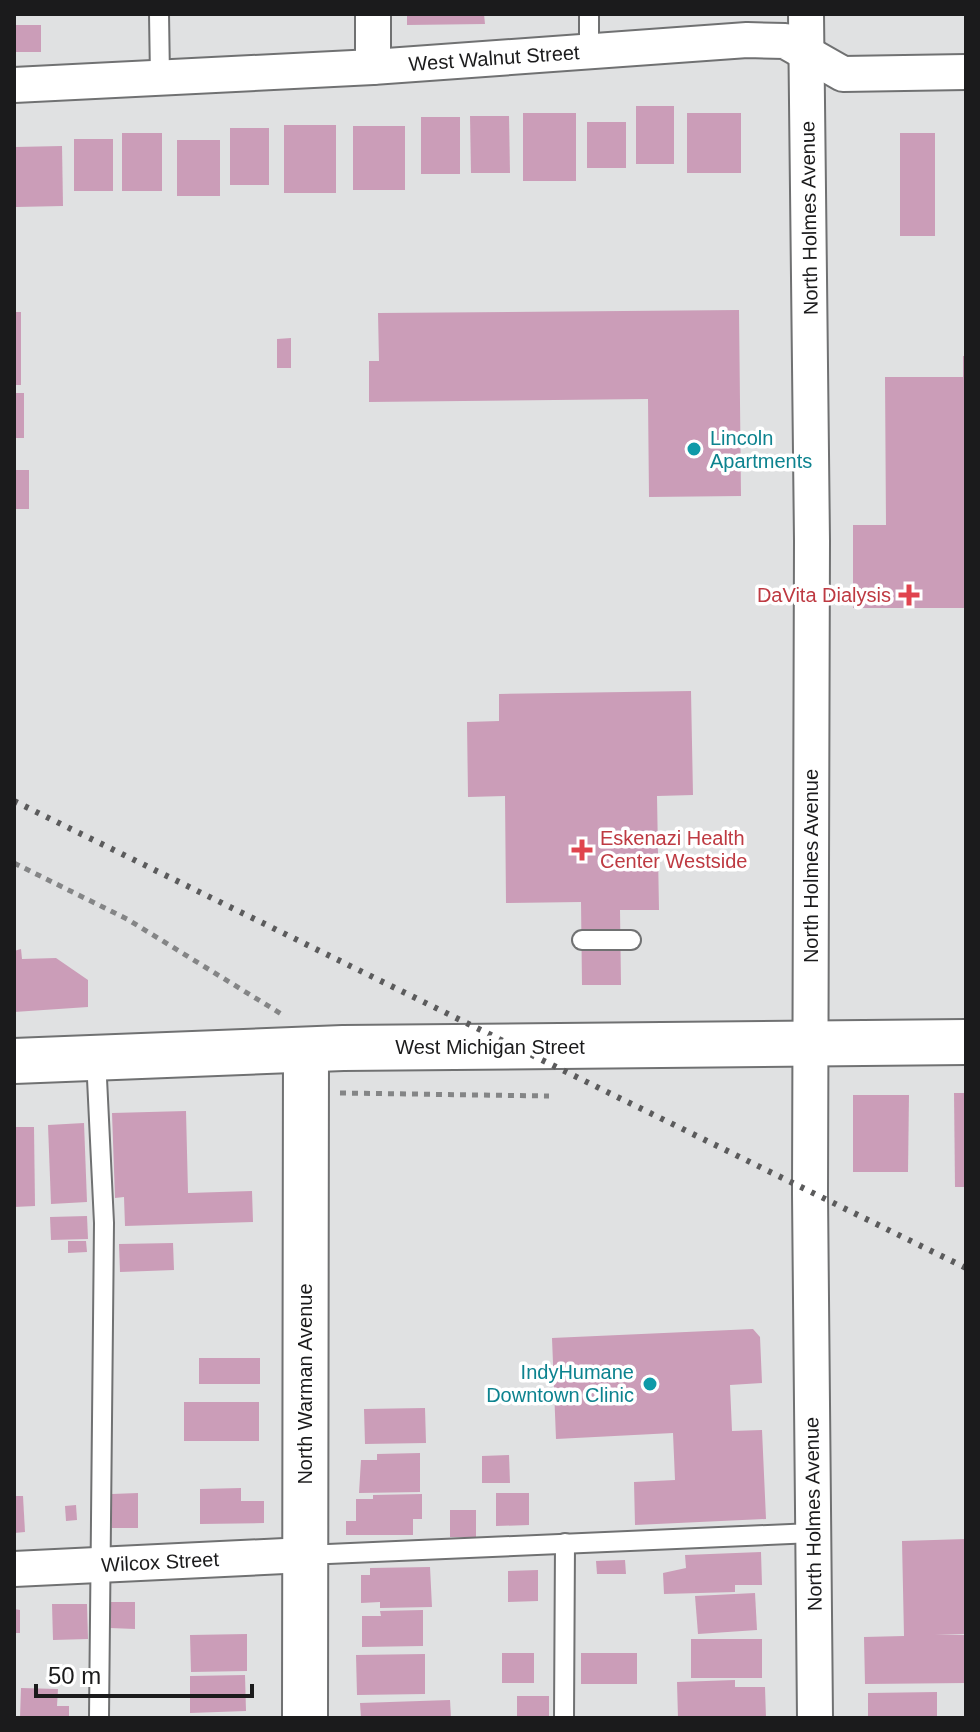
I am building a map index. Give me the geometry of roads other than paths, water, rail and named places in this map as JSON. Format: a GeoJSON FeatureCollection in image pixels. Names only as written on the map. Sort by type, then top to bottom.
{"type":"FeatureCollection","features":[{"type":"Feature","properties":{"kind":"main road","name":"West Michigan Street"},"geometry":{"type":"LineString","coordinates":[[14,1061],[306,1050],[966,1042]]}},
{"type":"Feature","properties":{"kind":"main road","name":"North Warman Avenue"},"geometry":{"type":"LineString","coordinates":[[305,1718],[306,1050]]}},
{"type":"Feature","properties":{"kind":"street"},"geometry":{"type":"LineString","coordinates":[[373,14],[373,67]]}},
{"type":"Feature","properties":{"kind":"street","name":"North Holmes Avenue"},"geometry":{"type":"LineString","coordinates":[[806,14],[812,555],[815,1718]]}},
{"type":"Feature","properties":{"kind":"street","name":"West Walnut Street"},"geometry":{"type":"LineString","coordinates":[[14,85],[373,67],[773,41],[785,41],[843,74],[966,72]]}},
{"type":"Feature","properties":{"kind":"street","name":"Wilcox Street"},"geometry":{"type":"LineString","coordinates":[[14,1569],[305,1555]]}},
{"type":"Feature","properties":{"kind":"lane"},"geometry":{"type":"LineString","coordinates":[[159,14],[160,77]]}},
{"type":"Feature","properties":{"kind":"lane"},"geometry":{"type":"LineString","coordinates":[[589,14],[589,51]]}},
{"type":"Feature","properties":{"kind":"lane"},"geometry":{"type":"LineString","coordinates":[[582,940],[631,940]]}},
{"type":"Feature","properties":{"kind":"lane"},"geometry":{"type":"LineString","coordinates":[[96,1058],[104,1223],[99,1718]]}},
{"type":"Feature","properties":{"kind":"lane"},"geometry":{"type":"LineString","coordinates":[[305,1555],[813,1533]]}},
{"type":"Feature","properties":{"kind":"lane"},"geometry":{"type":"LineString","coordinates":[[564,1718],[565,1543]]}},
{"type":"Feature","properties":{"kind":"railway"},"geometry":{"type":"LineString","coordinates":[[14,801],[966,1268]]}},
{"type":"Feature","properties":{"kind":"place","name":"Lincoln Apartments"},"geometry":{"type":"Point","coordinates":[694,449]}},
{"type":"Feature","properties":{"kind":"place","name":"DaVita Dialysis"},"geometry":{"type":"Point","coordinates":[909,595]}},
{"type":"Feature","properties":{"kind":"place","name":"Eskenazi Health Center Westside"},"geometry":{"type":"Point","coordinates":[582,850]}},
{"type":"Feature","properties":{"kind":"place","name":"IndyHumane Downtown Clinic"},"geometry":{"type":"Point","coordinates":[650,1384]}}]}
